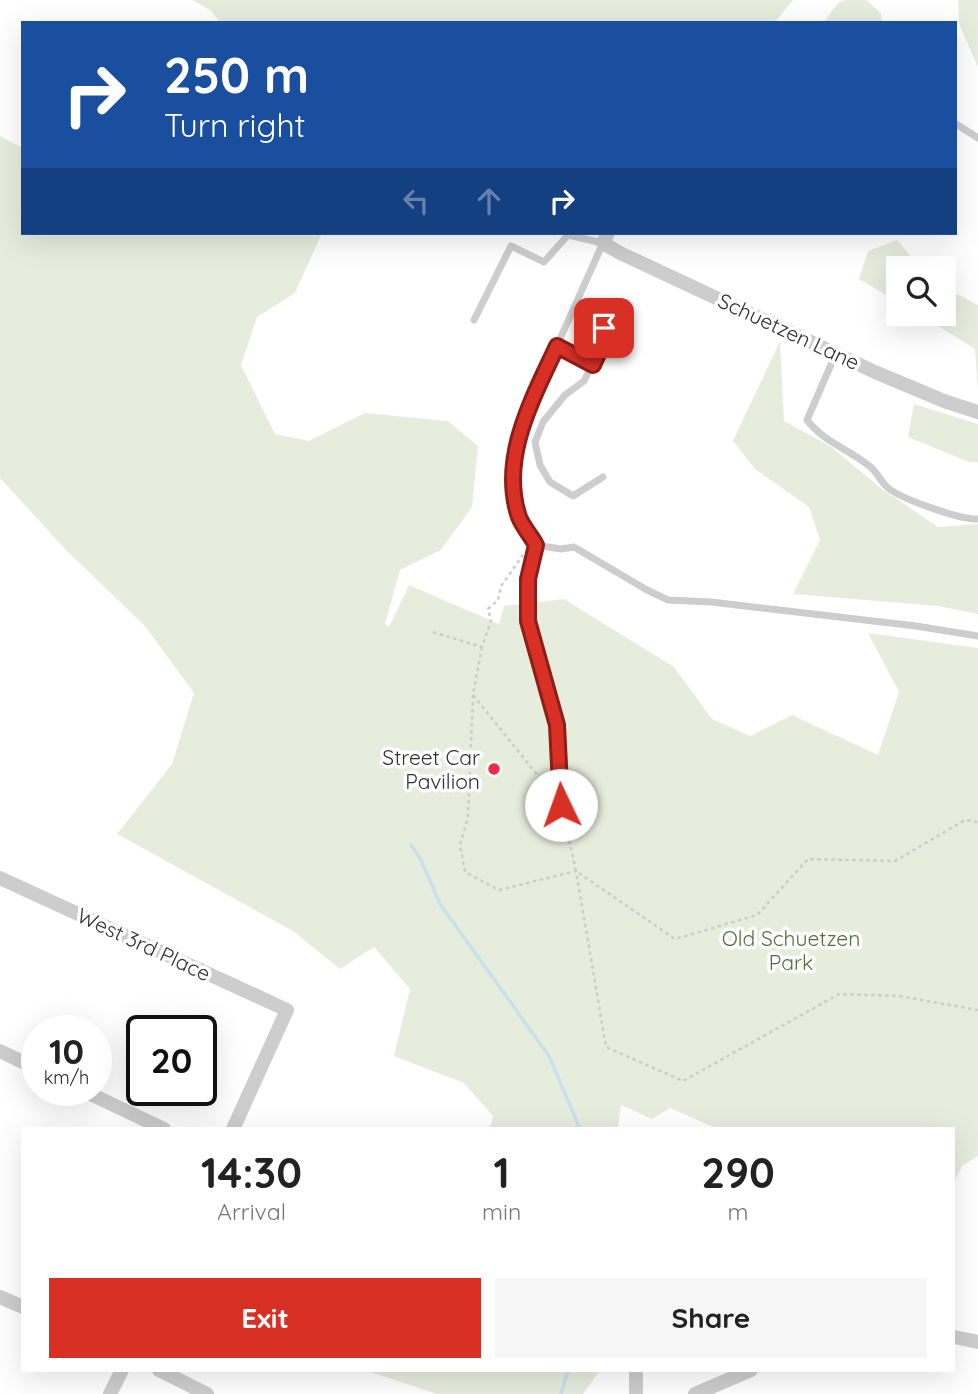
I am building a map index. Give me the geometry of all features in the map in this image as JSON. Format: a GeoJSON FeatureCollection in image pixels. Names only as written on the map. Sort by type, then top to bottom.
{"type":"FeatureCollection","features":[{"type":"Feature","properties":{"kind":"street","name":"Schuetzen Lane"},"geometry":{"type":"LineString","coordinates":[[605,238],[837,352],[921,391],[978,412]]}},
{"type":"Feature","properties":{"kind":"street","name":"West 3rd Place"},"geometry":{"type":"LineString","coordinates":[[0,878],[287,1010],[234,1127]]}},
{"type":"Feature","properties":{"kind":"street"},"geometry":{"type":"LineString","coordinates":[[0,1051],[21,1061]]}},
{"type":"Feature","properties":{"kind":"street"},"geometry":{"type":"LineString","coordinates":[[112,1104],[160,1127]]}},
{"type":"Feature","properties":{"kind":"street"},"geometry":{"type":"LineString","coordinates":[[0,1297],[21,1306]]}},
{"type":"Feature","properties":{"kind":"street"},"geometry":{"type":"LineString","coordinates":[[955,1338],[978,1342]]}},
{"type":"Feature","properties":{"kind":"street"},"geometry":{"type":"LineString","coordinates":[[110,1394],[121,1372]]}},
{"type":"Feature","properties":{"kind":"street"},"geometry":{"type":"LineString","coordinates":[[163,1372],[207,1394]]}},
{"type":"Feature","properties":{"kind":"street"},"geometry":{"type":"LineString","coordinates":[[636,1372],[636,1394]]}},
{"type":"Feature","properties":{"kind":"street"},"geometry":{"type":"LineString","coordinates":[[695,1394],[747,1372]]}},
{"type":"Feature","properties":{"kind":"lane"},"geometry":{"type":"LineString","coordinates":[[957,125],[978,138]]}},
{"type":"Feature","properties":{"kind":"lane"},"geometry":{"type":"LineString","coordinates":[[474,320],[511,246],[544,262],[568,235],[605,238],[529,408],[516,450],[513,489],[520,519],[535,543],[528,579],[528,621],[557,725],[561,805]]}},
{"type":"Feature","properties":{"kind":"lane"},"geometry":{"type":"LineString","coordinates":[[603,477],[573,496],[550,482],[540,465],[534,442],[543,422],[565,396],[584,381],[603,343],[604,328],[611,311]]}},
{"type":"Feature","properties":{"kind":"lane"},"geometry":{"type":"LineString","coordinates":[[557,346],[593,365]]}},
{"type":"Feature","properties":{"kind":"lane"},"geometry":{"type":"LineString","coordinates":[[837,352],[807,420],[818,435],[870,466],[887,488],[946,512],[967,519],[978,519]]}},
{"type":"Feature","properties":{"kind":"lane"},"geometry":{"type":"LineString","coordinates":[[535,543],[561,549],[574,547],[668,600],[711,602],[978,636]]}},
{"type":"Feature","properties":{"kind":"path"},"geometry":{"type":"LineString","coordinates":[[535,543],[501,586],[498,600],[488,609],[491,621],[482,647],[473,695],[468,817],[460,845],[465,872],[499,890],[576,871],[675,939],[757,915],[808,859],[895,861],[965,820],[978,822]]}},
{"type":"Feature","properties":{"kind":"path"},"geometry":{"type":"LineString","coordinates":[[432,632],[482,647]]}},
{"type":"Feature","properties":{"kind":"path"},"geometry":{"type":"LineString","coordinates":[[473,695],[561,805],[576,871],[606,1047],[682,1081],[839,993],[900,996],[978,1010]]}},
{"type":"Feature","properties":{"kind":"green space"},"geometry":{"type":"Polygon","coordinates":[[[192,0],[793,0],[776,21],[219,21],[210,10],[192,0]]]}},
{"type":"Feature","properties":{"kind":"green space"},"geometry":{"type":"Polygon","coordinates":[[[845,0],[866,0],[881,13],[882,21],[824,21],[838,3],[845,0]]]}},
{"type":"Feature","properties":{"kind":"green space"},"geometry":{"type":"Polygon","coordinates":[[[958,0],[978,0],[978,67],[959,24],[958,0]]]}},
{"type":"Feature","properties":{"kind":"green space","name":"Old Schuetzen Park"},"geometry":{"type":"Polygon","coordinates":[[[0,136],[21,147],[21,235],[321,235],[295,293],[257,317],[241,365],[275,434],[309,441],[365,413],[448,421],[478,446],[472,507],[441,550],[400,570],[385,624],[389,627],[409,585],[499,624],[504,606],[564,599],[674,667],[712,719],[750,736],[792,715],[878,755],[899,692],[868,633],[978,648],[978,1156],[962,1166],[955,1181],[955,1127],[713,1127],[670,1108],[652,1119],[621,1105],[618,1127],[490,1127],[493,1116],[464,1083],[394,1056],[410,989],[374,947],[340,969],[293,931],[117,834],[172,764],[194,693],[145,626],[66,550],[0,478],[0,136]]]}},
{"type":"Feature","properties":{"kind":"green space"},"geometry":{"type":"Polygon","coordinates":[[[897,240],[911,256],[886,256],[886,295],[859,279],[868,251],[897,240]]]}},
{"type":"Feature","properties":{"kind":"green space"},"geometry":{"type":"Polygon","coordinates":[[[956,294],[978,305],[978,393],[975,349],[938,326],[956,326],[956,294]]]}},
{"type":"Feature","properties":{"kind":"green space"},"geometry":{"type":"Polygon","coordinates":[[[780,341],[784,421],[830,446],[882,489],[938,527],[978,524],[978,614],[938,606],[793,594],[820,540],[809,507],[755,469],[733,441],[780,341]]]}},
{"type":"Feature","properties":{"kind":"green space"},"geometry":{"type":"Polygon","coordinates":[[[914,404],[978,424],[978,462],[969,462],[908,437],[914,404]]]}},
{"type":"Feature","properties":{"kind":"green space"},"geometry":{"type":"Polygon","coordinates":[[[370,1372],[599,1372],[583,1394],[437,1394],[370,1372]]]}},
{"type":"Feature","properties":{"kind":"waterway"},"geometry":{"type":"LineString","coordinates":[[411,845],[421,860],[440,904],[549,1056],[579,1127]]}},
{"type":"Feature","properties":{"kind":"waterway"},"geometry":{"type":"LineString","coordinates":[[561,1394],[567,1372]]}},
{"type":"Feature","properties":{"kind":"place","name":"Street Car Pavilion"},"geometry":{"type":"Point","coordinates":[494,769]}},
{"type":"Feature","properties":{"kind":"route"},"geometry":{"type":"LineString","coordinates":[[561,805],[557,725],[528,621],[528,579],[536,545],[520,519],[513,489],[516,450],[529,408],[557,346],[593,365],[603,343],[604,328]]}}]}
